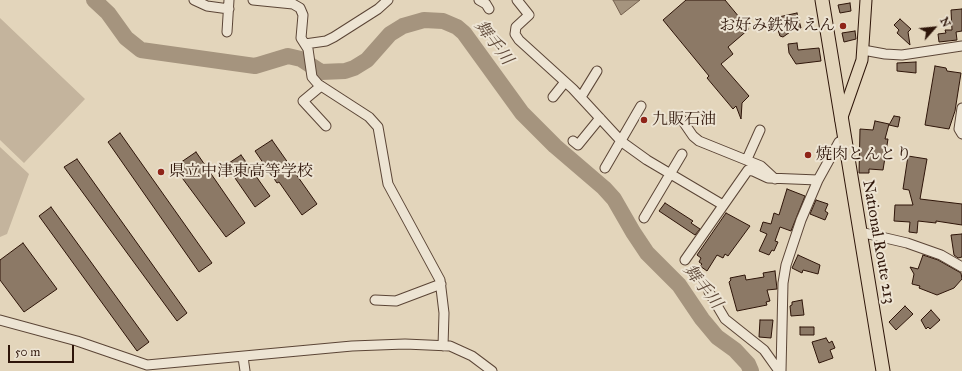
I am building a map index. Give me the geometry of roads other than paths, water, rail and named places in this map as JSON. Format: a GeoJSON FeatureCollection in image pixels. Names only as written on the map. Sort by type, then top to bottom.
{"type":"FeatureCollection","features":[{"type":"Feature","properties":{"kind":"highway","name":"National Route 213"},"geometry":{"type":"LineString","coordinates":[[822,0],[883,371]]}},
{"type":"Feature","properties":{"kind":"main road"},"geometry":{"type":"LineString","coordinates":[[841,121],[857,77],[863,50],[866,0]]}},
{"type":"Feature","properties":{"kind":"street"},"geometry":{"type":"LineString","coordinates":[[194,0],[207,6],[229,4],[227,32]]}},
{"type":"Feature","properties":{"kind":"street"},"geometry":{"type":"LineString","coordinates":[[253,0],[297,6],[303,15],[300,35],[308,49],[312,77],[321,86],[369,117],[378,127],[388,184],[441,284],[444,313],[443,346]]}},
{"type":"Feature","properties":{"kind":"street"},"geometry":{"type":"LineString","coordinates":[[305,44],[326,41],[334,37],[378,9],[388,0]]}},
{"type":"Feature","properties":{"kind":"street"},"geometry":{"type":"LineString","coordinates":[[479,0],[486,4],[489,9]]}},
{"type":"Feature","properties":{"kind":"street"},"geometry":{"type":"LineString","coordinates":[[517,0],[529,15],[516,26],[516,37],[582,98],[621,141],[670,174],[723,205]]}},
{"type":"Feature","properties":{"kind":"street"},"geometry":{"type":"LineString","coordinates":[[863,50],[902,55],[962,46]]}},
{"type":"Feature","properties":{"kind":"street"},"geometry":{"type":"LineString","coordinates":[[582,98],[597,71]]}},
{"type":"Feature","properties":{"kind":"street"},"geometry":{"type":"LineString","coordinates":[[553,96],[565,82]]}},
{"type":"Feature","properties":{"kind":"street"},"geometry":{"type":"LineString","coordinates":[[321,86],[303,101],[326,126]]}},
{"type":"Feature","properties":{"kind":"street"},"geometry":{"type":"LineString","coordinates":[[605,168],[641,106]]}},
{"type":"Feature","properties":{"kind":"street"},"geometry":{"type":"LineString","coordinates":[[962,108],[959,129],[962,134]]}},
{"type":"Feature","properties":{"kind":"street"},"geometry":{"type":"LineString","coordinates":[[573,141],[578,145],[600,118]]}},
{"type":"Feature","properties":{"kind":"street"},"geometry":{"type":"LineString","coordinates":[[682,120],[693,136],[699,140],[747,159],[765,169],[775,179]]}},
{"type":"Feature","properties":{"kind":"street"},"geometry":{"type":"LineString","coordinates":[[747,159],[760,130]]}},
{"type":"Feature","properties":{"kind":"street"},"geometry":{"type":"LineString","coordinates":[[780,371],[784,272],[801,220],[818,180],[839,142],[844,139]]}},
{"type":"Feature","properties":{"kind":"street"},"geometry":{"type":"LineString","coordinates":[[644,218],[682,154]]}},
{"type":"Feature","properties":{"kind":"street"},"geometry":{"type":"LineString","coordinates":[[685,260],[748,170],[753,171],[763,177],[775,179],[818,180]]}},
{"type":"Feature","properties":{"kind":"street"},"geometry":{"type":"LineString","coordinates":[[860,232],[907,243],[941,254],[962,267]]}},
{"type":"Feature","properties":{"kind":"street"},"geometry":{"type":"LineString","coordinates":[[375,300],[396,301],[441,284]]}},
{"type":"Feature","properties":{"kind":"street"},"geometry":{"type":"LineString","coordinates":[[709,292],[725,319],[764,350],[780,371]]}},
{"type":"Feature","properties":{"kind":"street"},"geometry":{"type":"LineString","coordinates":[[0,320],[77,341],[147,365],[379,344],[443,346],[455,348],[472,356],[492,371]]}},
{"type":"Feature","properties":{"kind":"street"},"geometry":{"type":"LineString","coordinates":[[243,356],[245,371]]}},
{"type":"Feature","properties":{"kind":"waterway","name":"舞手川"},"geometry":{"type":"LineString","coordinates":[[94,0],[108,13],[126,38],[141,50],[255,66],[288,56],[301,59],[321,72],[345,71],[354,68],[367,60],[390,34],[403,26],[424,20],[443,21],[457,27],[464,33],[522,113],[555,146],[604,188],[614,199],[647,253],[679,285],[702,319],[717,337],[735,350],[748,364],[751,371]]}},
{"type":"Feature","properties":{"kind":"place","name":"お好み鉄板 えん"},"geometry":{"type":"Point","coordinates":[843,26]}},
{"type":"Feature","properties":{"kind":"place","name":"九販石油"},"geometry":{"type":"Point","coordinates":[644,120]}},
{"type":"Feature","properties":{"kind":"place","name":"焼肉とんとり"},"geometry":{"type":"Point","coordinates":[808,155]}},
{"type":"Feature","properties":{"kind":"place","name":"県立中津東高等学校"},"geometry":{"type":"Point","coordinates":[161,172]}}]}
